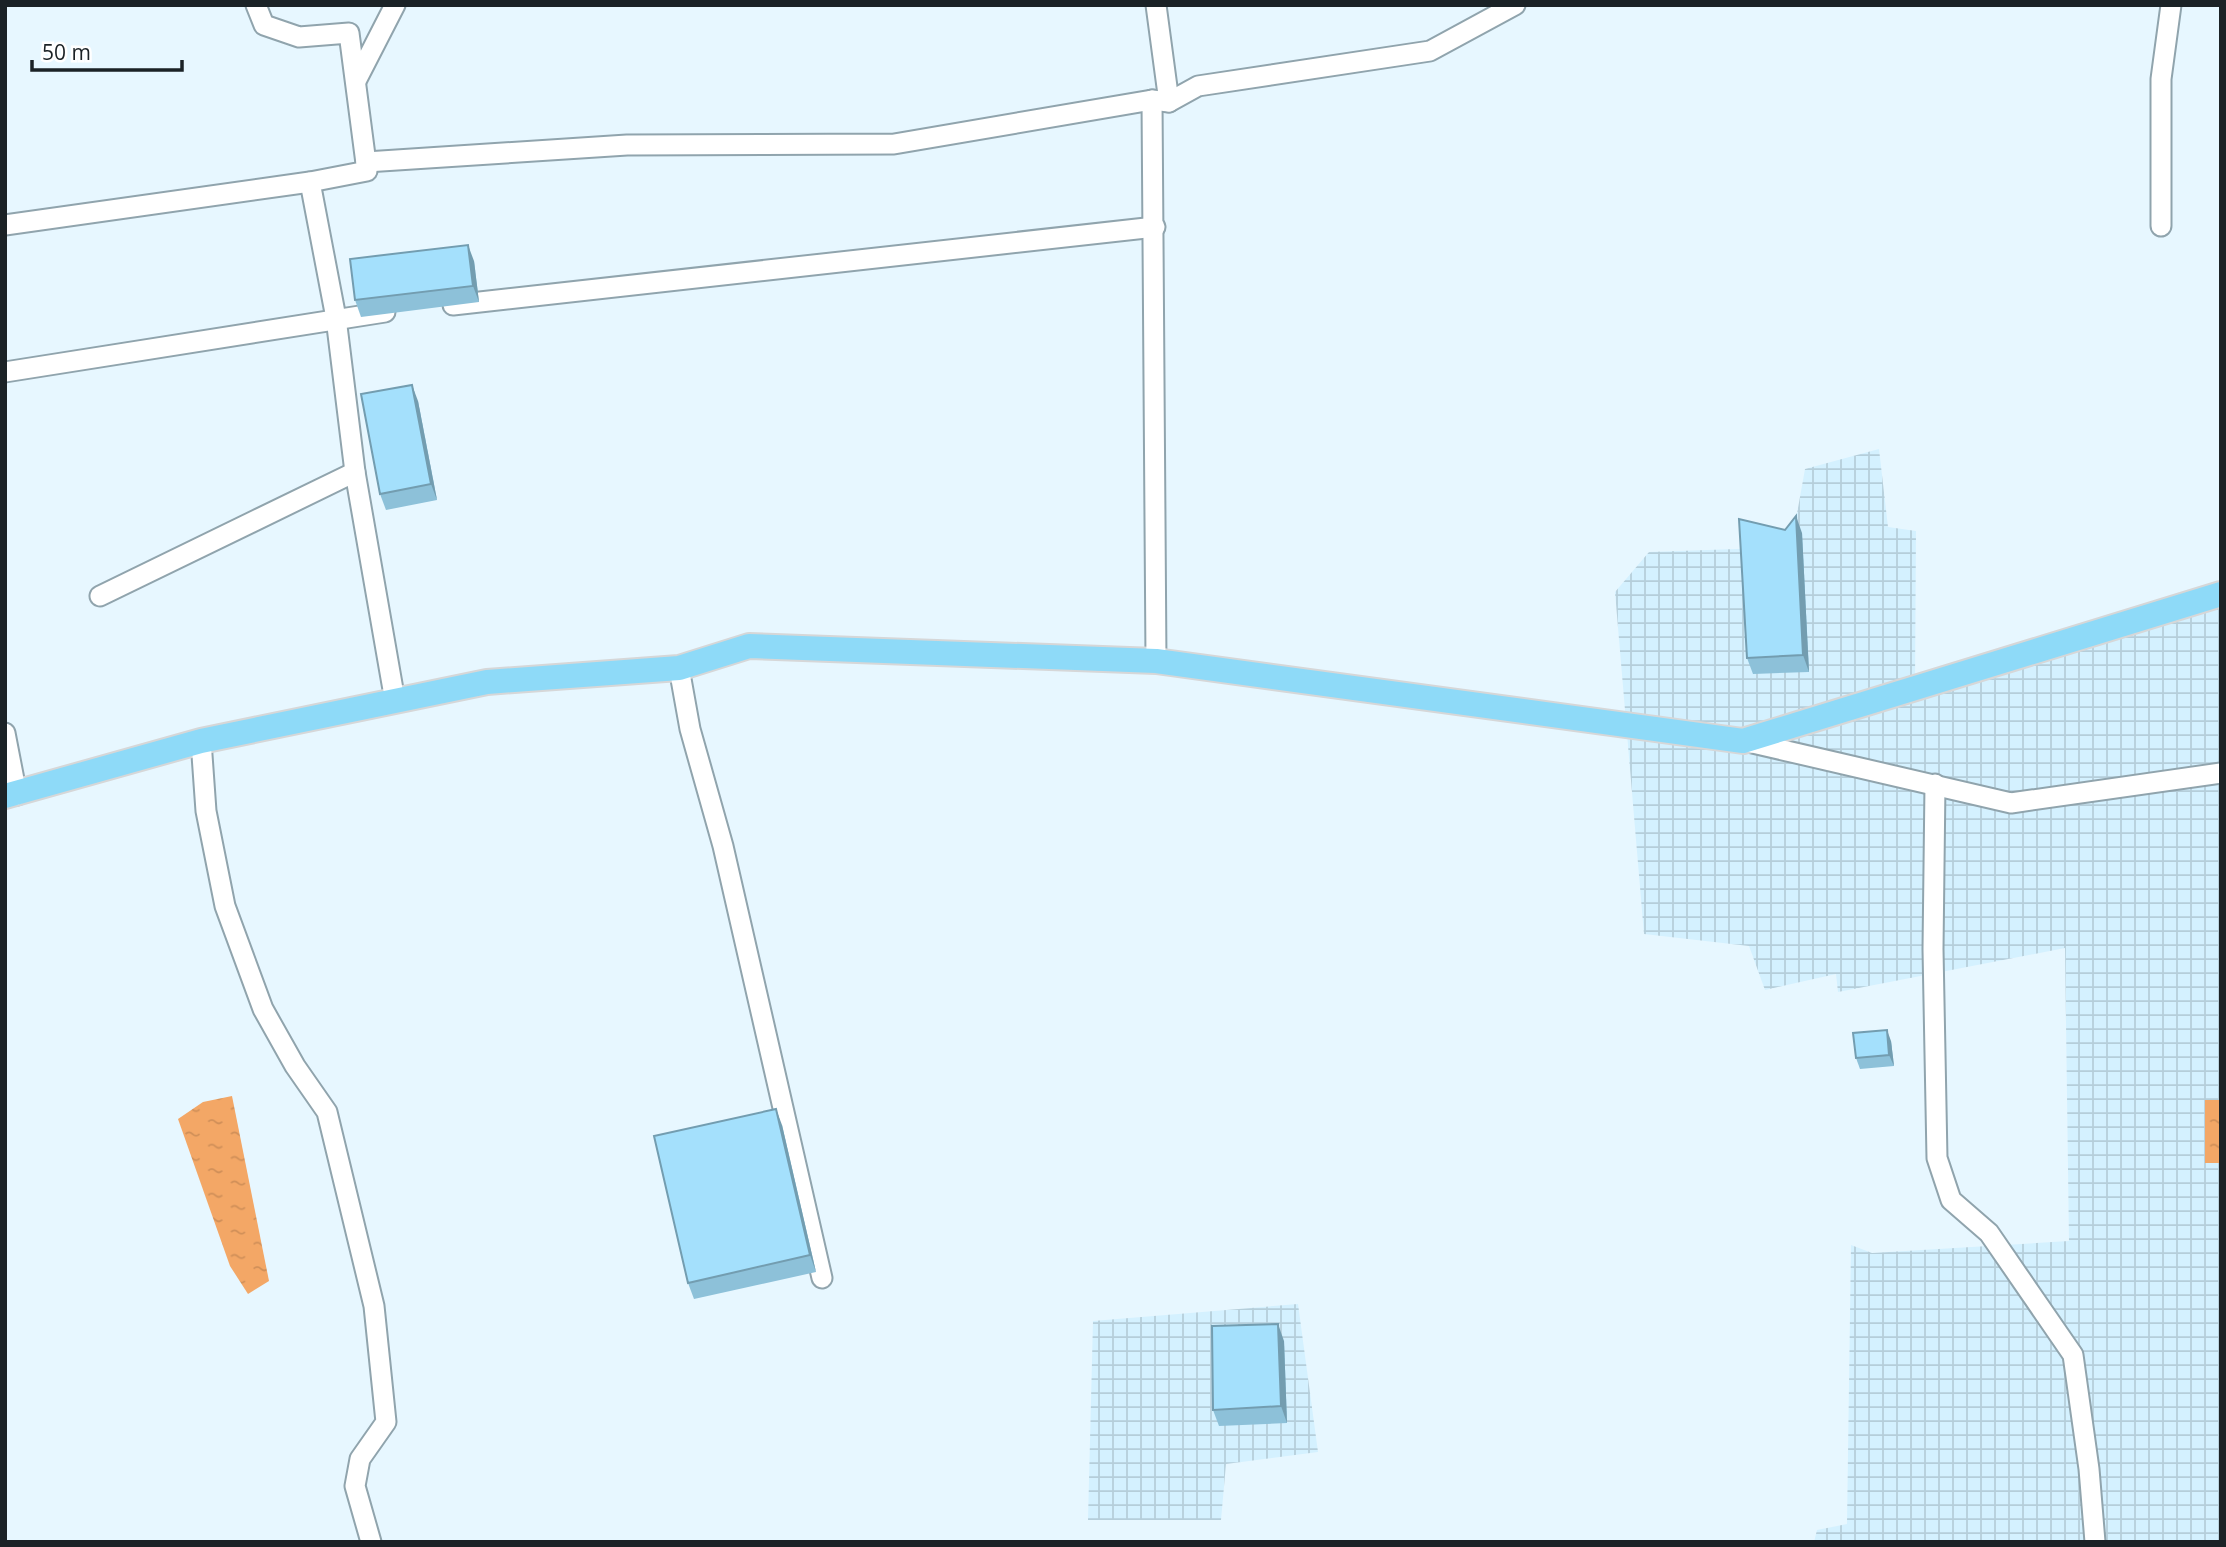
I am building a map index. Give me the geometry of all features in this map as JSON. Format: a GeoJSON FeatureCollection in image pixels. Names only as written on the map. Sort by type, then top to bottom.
{"type":"FeatureCollection","features":[{"type":"Feature","properties":{"kind":"main road"},"geometry":{"type":"LineString","coordinates":[[11,796],[201,741],[487,682],[678,668],[749,646],[1156,661],[1743,741],[2221,594]]}},
{"type":"Feature","properties":{"kind":"street"},"geometry":{"type":"LineString","coordinates":[[5,225],[310,182],[368,171],[349,33],[299,37],[264,26],[256,5]]}},
{"type":"Feature","properties":{"kind":"street"},"geometry":{"type":"LineString","coordinates":[[356,81],[395,5]]}},
{"type":"Feature","properties":{"kind":"street"},"geometry":{"type":"LineString","coordinates":[[1156,5],[1161,101],[1155,227],[1156,661]]}},
{"type":"Feature","properties":{"kind":"street"},"geometry":{"type":"LineString","coordinates":[[366,162],[627,145],[894,144],[1161,101],[1198,86],[1430,51],[1515,5]]}},
{"type":"Feature","properties":{"kind":"street"},"geometry":{"type":"LineString","coordinates":[[2161,226],[2161,79],[2171,5]]}},
{"type":"Feature","properties":{"kind":"street"},"geometry":{"type":"LineString","coordinates":[[310,182],[336,318],[355,472],[395,701]]}},
{"type":"Feature","properties":{"kind":"street"},"geometry":{"type":"LineString","coordinates":[[433,307],[1155,227]]}},
{"type":"Feature","properties":{"kind":"street"},"geometry":{"type":"LineString","coordinates":[[5,372],[336,318],[405,310]]}},
{"type":"Feature","properties":{"kind":"street"},"geometry":{"type":"LineString","coordinates":[[100,596],[355,472]]}},
{"type":"Feature","properties":{"kind":"street"},"geometry":{"type":"LineString","coordinates":[[678,668],[690,729],[723,846],[822,1278]]}},
{"type":"Feature","properties":{"kind":"street"},"geometry":{"type":"LineString","coordinates":[[5,733],[11,796]]}},
{"type":"Feature","properties":{"kind":"street"},"geometry":{"type":"LineString","coordinates":[[201,741],[205,811],[225,906],[263,1009],[295,1066],[327,1112],[374,1306],[386,1422],[360,1459],[355,1486],[371,1542]]}},
{"type":"Feature","properties":{"kind":"street"},"geometry":{"type":"LineString","coordinates":[[1743,741],[2011,803],[2221,773]]}},
{"type":"Feature","properties":{"kind":"street"},"geometry":{"type":"LineString","coordinates":[[1935,784],[1933,949],[1937,1158],[1951,1200],[1989,1233],[2073,1355],[2089,1469],[2095,1542]]}},
{"type":"Feature","properties":{"kind":"shaded area"},"geometry":{"type":"Polygon","coordinates":[[[1879,449],[1888,527],[1916,531],[1915,682],[2221,595],[2221,1542],[1814,1542],[1817,1530],[1847,1524],[1851,1245],[1872,1253],[2069,1241],[2065,948],[1838,992],[1836,974],[1765,990],[1749,946],[1644,934],[1615,592],[1649,552],[1791,547],[1805,469],[1879,449]]]}},
{"type":"Feature","properties":{"kind":"shaded area"},"geometry":{"type":"Polygon","coordinates":[[[1298,1304],[1318,1452],[1226,1464],[1221,1520],[1088,1520],[1093,1321],[1298,1304]]]}},
{"type":"Feature","properties":{"kind":"water"},"geometry":{"type":"Polygon","coordinates":[[[232,1096],[269,1281],[248,1294],[230,1266],[178,1119],[203,1102],[232,1096]]]}},
{"type":"Feature","properties":{"kind":"water"},"geometry":{"type":"Polygon","coordinates":[[[2205,1100],[2221,1100],[2221,1163],[2205,1163],[2205,1100]]]}},
{"type":"Feature","properties":{"kind":"building"},"geometry":{"type":"Polygon","coordinates":[[[468,245],[473,286],[355,300],[350,259],[468,245]]]}},
{"type":"Feature","properties":{"kind":"building"},"geometry":{"type":"Polygon","coordinates":[[[412,385],[431,484],[380,494],[361,394],[412,385]]]}},
{"type":"Feature","properties":{"kind":"building"},"geometry":{"type":"Polygon","coordinates":[[[1796,516],[1803,655],[1747,658],[1739,519],[1785,530],[1796,516]]]}},
{"type":"Feature","properties":{"kind":"building"},"geometry":{"type":"Polygon","coordinates":[[[1887,1030],[1889,1055],[1856,1058],[1853,1033],[1887,1030]]]}},
{"type":"Feature","properties":{"kind":"building"},"geometry":{"type":"Polygon","coordinates":[[[776,1109],[810,1255],[688,1283],[654,1136],[776,1109]]]}},
{"type":"Feature","properties":{"kind":"building"},"geometry":{"type":"Polygon","coordinates":[[[1278,1324],[1281,1406],[1213,1410],[1212,1326],[1278,1324]]]}}]}
